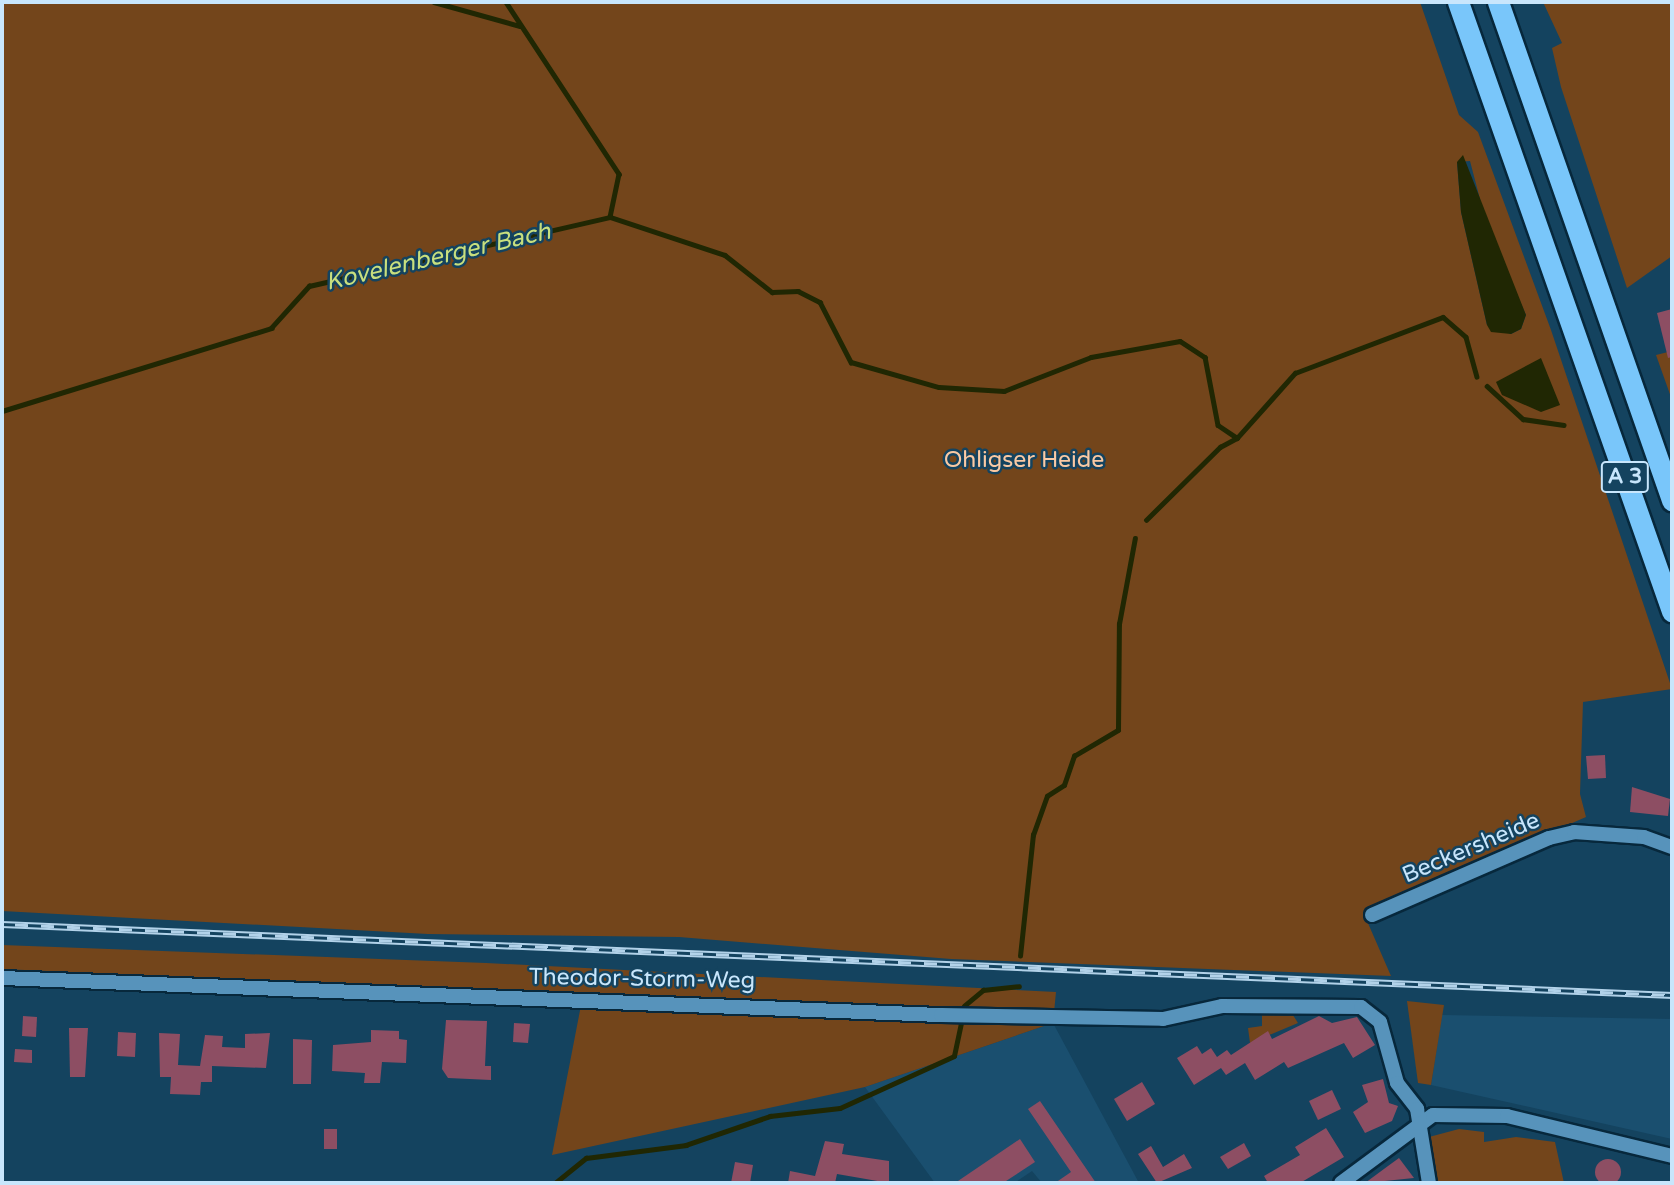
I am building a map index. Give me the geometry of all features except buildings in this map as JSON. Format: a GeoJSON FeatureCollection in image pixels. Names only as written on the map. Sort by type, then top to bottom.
{"type":"FeatureCollection","features":[{"type":"Feature","properties":{"kind":"highway","name":"A 3"},"geometry":{"type":"LineString","coordinates":[[1458,2],[1672,611]]}},
{"type":"Feature","properties":{"kind":"highway","name":"A 3"},"geometry":{"type":"LineString","coordinates":[[1499,2],[1672,500]]}},
{"type":"Feature","properties":{"kind":"street","name":"Beckersheide"},"geometry":{"type":"LineString","coordinates":[[1372,915],[1562,835],[1644,837],[1672,846]]}},
{"type":"Feature","properties":{"kind":"street","name":"Theodor-Storm-Weg"},"geometry":{"type":"LineString","coordinates":[[2,978],[941,1015],[1163,1020],[1222,1006],[1345,1005],[1373,1013],[1397,1083],[1417,1110],[1417,1126]]}},
{"type":"Feature","properties":{"kind":"street"},"geometry":{"type":"LineString","coordinates":[[1341,1183],[1433,1115],[1507,1116],[1672,1156]]}},
{"type":"Feature","properties":{"kind":"street"},"geometry":{"type":"LineString","coordinates":[[1417,1126],[1429,1183]]}},
{"type":"Feature","properties":{"kind":"shaded area"},"geometry":{"type":"Polygon","coordinates":[[[1463,155],[1526,315],[1521,329],[1511,334],[1491,332],[1487,325],[1461,212],[1457,162],[1463,155]]]}},
{"type":"Feature","properties":{"kind":"shaded area"},"geometry":{"type":"Polygon","coordinates":[[[1541,358],[1560,405],[1541,412],[1502,395],[1496,382],[1541,358]]]}},
{"type":"Feature","properties":{"kind":"shaded area"},"geometry":{"type":"Polygon","coordinates":[[[1442,1015],[1672,1019],[1672,1139],[1431,1085],[1442,1015]]]}},
{"type":"Feature","properties":{"kind":"shaded area"},"geometry":{"type":"Polygon","coordinates":[[[1053,1023],[1139,1183],[1042,1183],[1032,1171],[1014,1183],[935,1183],[865,1087],[1053,1023]]]}},
{"type":"Feature","properties":{"kind":"green space","name":"Ohligser Heide"},"geometry":{"type":"Polygon","coordinates":[[[2,2],[1420,2],[1459,115],[1478,132],[1551,330],[1672,689],[1583,702],[1580,794],[1586,817],[1364,914],[1391,976],[951,959],[679,937],[428,934],[2,911],[2,2]],[[1470,161],[1457,162],[1461,212],[1487,325],[1511,334],[1521,329],[1526,315],[1487,226],[1470,161]]]}},
{"type":"Feature","properties":{"kind":"green space"},"geometry":{"type":"Polygon","coordinates":[[[1543,2],[1672,2],[1672,256],[1627,288],[1561,87],[1552,48],[1562,43],[1543,2]]]}},
{"type":"Feature","properties":{"kind":"green space"},"geometry":{"type":"Polygon","coordinates":[[[1672,351],[1672,400],[1656,355],[1672,351]]]}},
{"type":"Feature","properties":{"kind":"green space"},"geometry":{"type":"Polygon","coordinates":[[[2,945],[486,963],[1056,992],[1053,1023],[865,1087],[552,1155],[583,995],[2,969],[2,945]]]}},
{"type":"Feature","properties":{"kind":"green space"},"geometry":{"type":"Polygon","coordinates":[[[1407,1001],[1444,1005],[1431,1085],[1418,1083],[1407,1001]]]}},
{"type":"Feature","properties":{"kind":"green space"},"geometry":{"type":"Polygon","coordinates":[[[1262,1012],[1291,1012],[1298,1023],[1250,1043],[1248,1028],[1262,1026],[1262,1012]]]}},
{"type":"Feature","properties":{"kind":"green space"},"geometry":{"type":"Polygon","coordinates":[[[1459,1129],[1484,1132],[1484,1142],[1516,1137],[1555,1142],[1564,1183],[1437,1183],[1429,1137],[1459,1129]]]}},
{"type":"Feature","properties":{"kind":"waterway"},"geometry":{"type":"LineString","coordinates":[[434,2],[520,26]]}},
{"type":"Feature","properties":{"kind":"waterway"},"geometry":{"type":"LineString","coordinates":[[506,2],[619,174],[610,217],[725,255],[772,292],[798,291],[820,302],[851,362],[939,387],[1004,391],[1091,357],[1180,341],[1205,357],[1218,425],[1237,438]]}},
{"type":"Feature","properties":{"kind":"waterway","name":"Kovelenberger Bach"},"geometry":{"type":"LineString","coordinates":[[2,411],[271,328],[309,286],[610,217]]}},
{"type":"Feature","properties":{"kind":"waterway"},"geometry":{"type":"LineString","coordinates":[[1146,520],[1220,447],[1237,438],[1295,373],[1443,317],[1466,337],[1477,377]]}},
{"type":"Feature","properties":{"kind":"waterway"},"geometry":{"type":"LineString","coordinates":[[1487,386],[1523,419],[1564,425]]}},
{"type":"Feature","properties":{"kind":"waterway"},"geometry":{"type":"LineString","coordinates":[[1020,956],[1033,835],[1047,796],[1064,785],[1074,756],[1118,730],[1119,624],[1135,538]]}},
{"type":"Feature","properties":{"kind":"waterway"},"geometry":{"type":"LineString","coordinates":[[964,1006],[983,990],[1019,986]]}},
{"type":"Feature","properties":{"kind":"waterway"},"geometry":{"type":"LineString","coordinates":[[555,1183],[586,1158],[686,1145],[770,1116],[840,1108],[954,1056],[961,1023]]}},
{"type":"Feature","properties":{"kind":"railway"},"geometry":{"type":"LineString","coordinates":[[2,924],[1672,995]]}}]}
